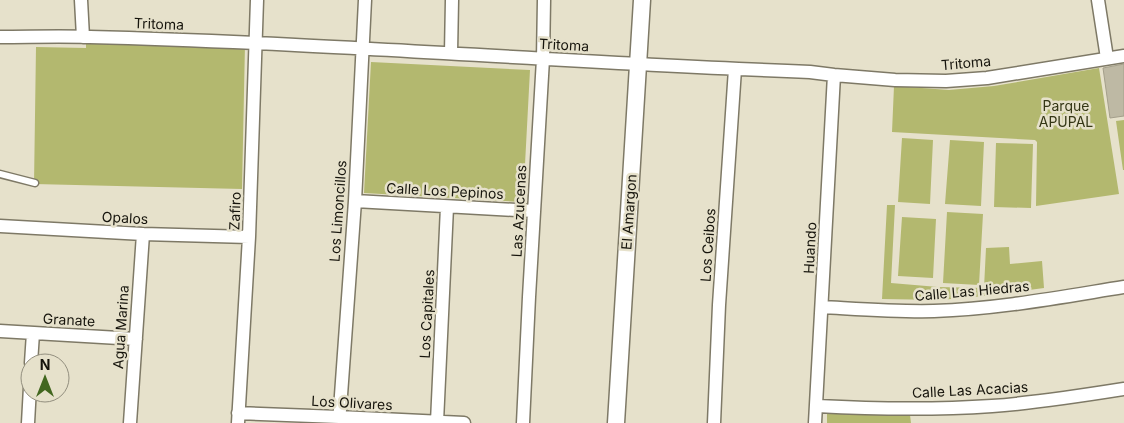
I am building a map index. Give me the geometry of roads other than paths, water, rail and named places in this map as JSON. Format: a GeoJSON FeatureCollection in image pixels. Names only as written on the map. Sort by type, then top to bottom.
{"type":"FeatureCollection","features":[{"type":"Feature","properties":{"kind":"street"},"geometry":{"type":"LineString","coordinates":[[81,0],[83,37]]}},
{"type":"Feature","properties":{"kind":"street","name":"Zafiro"},"geometry":{"type":"LineString","coordinates":[[238,418],[249,237],[258,0]]}},
{"type":"Feature","properties":{"kind":"street","name":"Los Limoncillos"},"geometry":{"type":"LineString","coordinates":[[339,420],[365,0]]}},
{"type":"Feature","properties":{"kind":"street"},"geometry":{"type":"LineString","coordinates":[[450,53],[452,0]]}},
{"type":"Feature","properties":{"kind":"street","name":"Las Azucenas"},"geometry":{"type":"LineString","coordinates":[[523,423],[543,59],[544,0]]}},
{"type":"Feature","properties":{"kind":"street","name":"El Amargon"},"geometry":{"type":"LineString","coordinates":[[616,423],[642,0]]}},
{"type":"Feature","properties":{"kind":"street"},"geometry":{"type":"LineString","coordinates":[[1098,0],[1107,58]]}},
{"type":"Feature","properties":{"kind":"street","name":"Tritoma"},"geometry":{"type":"LineString","coordinates":[[0,37],[83,37],[255,42],[810,72],[895,80],[946,81],[987,78],[1124,56]]}},
{"type":"Feature","properties":{"kind":"street","name":"Los Ceibos"},"geometry":{"type":"LineString","coordinates":[[714,423],[719,305],[735,69]]}},
{"type":"Feature","properties":{"kind":"street","name":"Huando"},"geometry":{"type":"LineString","coordinates":[[815,423],[834,75]]}},
{"type":"Feature","properties":{"kind":"street","name":"Calle Los Pepinos"},"geometry":{"type":"LineString","coordinates":[[354,201],[534,211]]}},
{"type":"Feature","properties":{"kind":"street","name":"Los Capitales"},"geometry":{"type":"LineString","coordinates":[[437,422],[447,206]]}},
{"type":"Feature","properties":{"kind":"street","name":"Opalos"},"geometry":{"type":"LineString","coordinates":[[0,226],[143,234],[249,237]]}},
{"type":"Feature","properties":{"kind":"street","name":"Agua Marina"},"geometry":{"type":"LineString","coordinates":[[130,423],[143,234]]}},
{"type":"Feature","properties":{"kind":"street","name":"Calle Las Hiedras"},"geometry":{"type":"LineString","coordinates":[[822,307],[934,311],[994,306],[1124,287]]}},
{"type":"Feature","properties":{"kind":"street","name":"Granate"},"geometry":{"type":"LineString","coordinates":[[0,332],[136,339]]}},
{"type":"Feature","properties":{"kind":"street"},"geometry":{"type":"LineString","coordinates":[[32,353],[33,333]]}},
{"type":"Feature","properties":{"kind":"street","name":"Calle Las Acacias"},"geometry":{"type":"LineString","coordinates":[[816,406],[919,409],[992,406],[1124,389]]}},
{"type":"Feature","properties":{"kind":"street"},"geometry":{"type":"LineString","coordinates":[[28,423],[29,403]]}},
{"type":"Feature","properties":{"kind":"street","name":"Los Olivares"},"geometry":{"type":"LineString","coordinates":[[238,418],[464,423]]}},
{"type":"Feature","properties":{"kind":"lane"},"geometry":{"type":"LineString","coordinates":[[0,174],[35,183]]}},
{"type":"Feature","properties":{"kind":"park label","name":"Parque APUPAL"},"geometry":{"type":"Point","coordinates":[1066,114]}}]}
